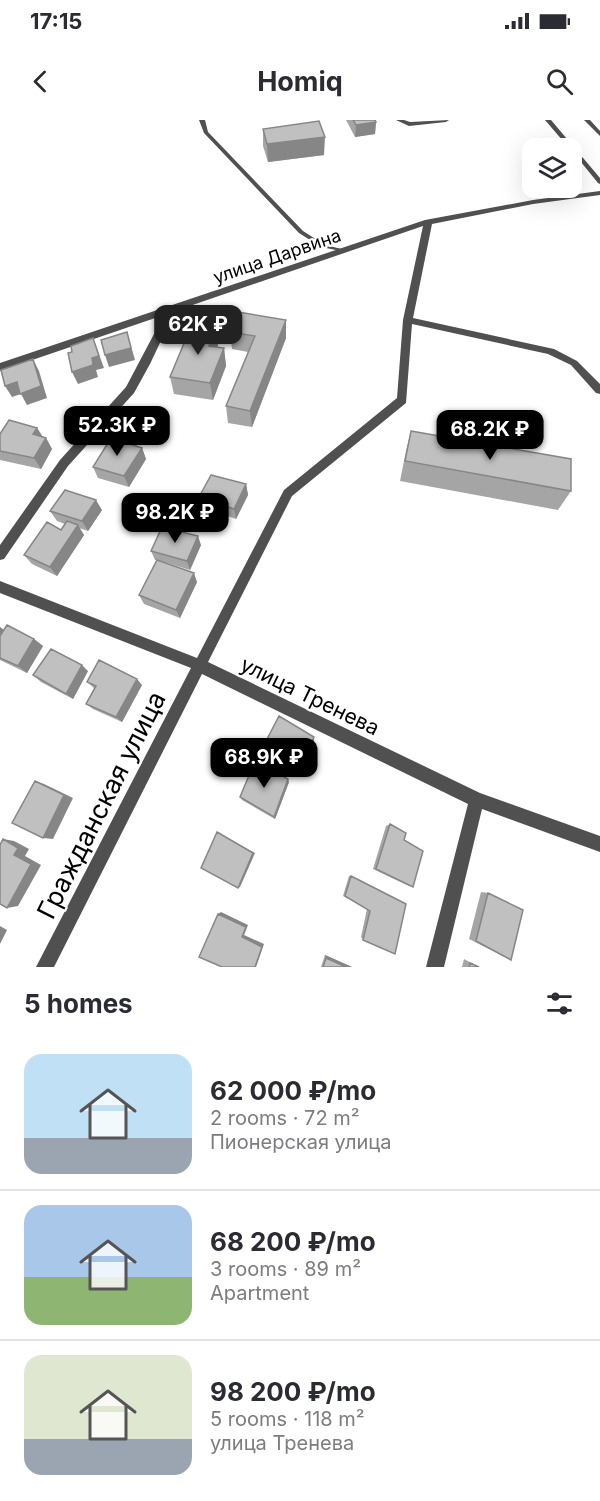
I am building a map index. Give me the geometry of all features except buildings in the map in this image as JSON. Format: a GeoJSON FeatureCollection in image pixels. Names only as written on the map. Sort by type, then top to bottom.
{"type":"FeatureCollection","features":[{"type":"Feature","properties":{"kind":"street","name":"улица Дарвина"},"geometry":{"type":"LineString","coordinates":[[0,367],[428,222],[533,202],[600,193]]}},
{"type":"Feature","properties":{"kind":"street","name":"Гражданская улица"},"geometry":{"type":"LineString","coordinates":[[45,967],[288,493],[402,400],[408,320],[428,222]]}},
{"type":"Feature","properties":{"kind":"street"},"geometry":{"type":"LineString","coordinates":[[0,555],[64,463],[130,390],[171,310]]}},
{"type":"Feature","properties":{"kind":"street"},"geometry":{"type":"LineString","coordinates":[[408,320],[551,351],[574,363],[600,390]]}},
{"type":"Feature","properties":{"kind":"street","name":"улица Тренева"},"geometry":{"type":"LineString","coordinates":[[0,587],[200,665],[477,800],[600,844]]}},
{"type":"Feature","properties":{"kind":"street"},"geometry":{"type":"LineString","coordinates":[[435,967],[477,800]]}},
{"type":"Feature","properties":{"kind":"lane"},"geometry":{"type":"LineString","coordinates":[[202,120],[206,132],[302,232],[323,246],[344,250]]}},
{"type":"Feature","properties":{"kind":"lane"},"geometry":{"type":"LineString","coordinates":[[399,120],[409,124],[446,120]]}},
{"type":"Feature","properties":{"kind":"lane"},"geometry":{"type":"LineString","coordinates":[[548,120],[600,182]]}},
{"type":"Feature","properties":{"kind":"lane"},"geometry":{"type":"LineString","coordinates":[[587,120],[600,134]]}}]}
